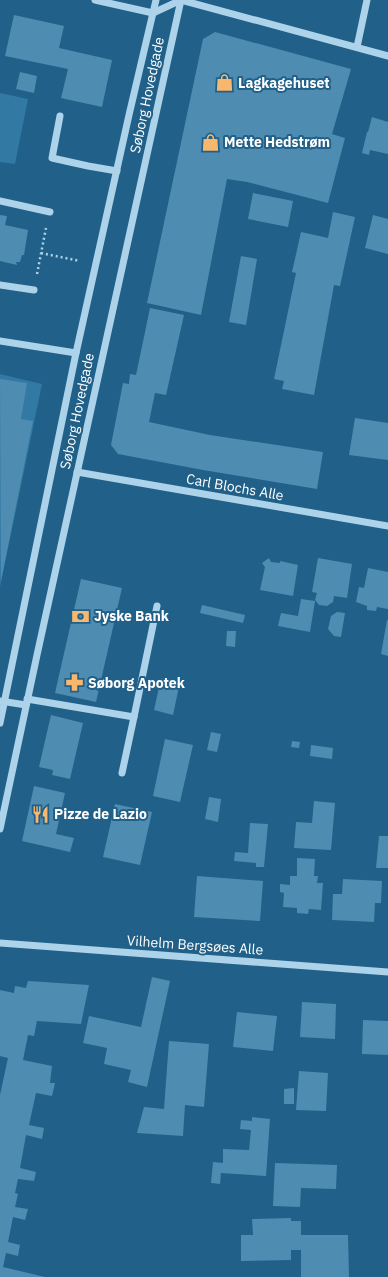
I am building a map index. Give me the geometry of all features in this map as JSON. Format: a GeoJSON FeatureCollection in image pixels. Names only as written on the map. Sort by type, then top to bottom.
{"type":"FeatureCollection","features":[{"type":"Feature","properties":{"kind":"street"},"geometry":{"type":"LineString","coordinates":[[95,0],[153,13],[181,0],[388,56]]}},
{"type":"Feature","properties":{"kind":"street","name":"Søborg Hovedgade"},"geometry":{"type":"LineString","coordinates":[[0,723],[2,701],[76,353],[156,0]]}},
{"type":"Feature","properties":{"kind":"street","name":"Søborg Hovedgade"},"geometry":{"type":"LineString","coordinates":[[0,829],[181,0]]}},
{"type":"Feature","properties":{"kind":"street"},"geometry":{"type":"LineString","coordinates":[[357,47],[367,0]]}},
{"type":"Feature","properties":{"kind":"street"},"geometry":{"type":"LineString","coordinates":[[60,116],[52,158],[117,172]]}},
{"type":"Feature","properties":{"kind":"street"},"geometry":{"type":"LineString","coordinates":[[0,201],[50,212]]}},
{"type":"Feature","properties":{"kind":"street"},"geometry":{"type":"LineString","coordinates":[[0,285],[34,290]]}},
{"type":"Feature","properties":{"kind":"street"},"geometry":{"type":"LineString","coordinates":[[0,341],[76,353]]}},
{"type":"Feature","properties":{"kind":"street","name":"Carl Blochs Alle"},"geometry":{"type":"LineString","coordinates":[[77,472],[388,526]]}},
{"type":"Feature","properties":{"kind":"street"},"geometry":{"type":"LineString","coordinates":[[122,773],[157,606]]}},
{"type":"Feature","properties":{"kind":"street"},"geometry":{"type":"LineString","coordinates":[[2,701],[27,702],[134,717]]}},
{"type":"Feature","properties":{"kind":"street","name":"Vilhelm Bergsøes Alle"},"geometry":{"type":"LineString","coordinates":[[0,943],[388,972]]}},
{"type":"Feature","properties":{"kind":"path"},"geometry":{"type":"LineString","coordinates":[[34,290],[50,212]]}},
{"type":"Feature","properties":{"kind":"path"},"geometry":{"type":"LineString","coordinates":[[41,253],[96,264]]}},
{"type":"Feature","properties":{"kind":"shaded area"},"geometry":{"type":"Polygon","coordinates":[[[0,93],[28,99],[15,164],[0,162],[0,93]]]}},
{"type":"Feature","properties":{"kind":"shaded area"},"geometry":{"type":"Polygon","coordinates":[[[0,374],[42,384],[0,587],[0,374]]]}},
{"type":"Feature","properties":{"kind":"building"},"geometry":{"type":"Polygon","coordinates":[[[14,15],[64,26],[59,48],[112,60],[102,107],[61,98],[68,69],[5,56],[14,15]]]}},
{"type":"Feature","properties":{"kind":"building"},"geometry":{"type":"Polygon","coordinates":[[[215,32],[351,69],[332,134],[345,138],[328,203],[247,182],[227,179],[201,315],[147,303],[203,39],[215,32]]]}},
{"type":"Feature","properties":{"kind":"building"},"geometry":{"type":"Polygon","coordinates":[[[20,72],[37,76],[34,93],[16,89],[20,72]]]}},
{"type":"Feature","properties":{"kind":"building"},"geometry":{"type":"Polygon","coordinates":[[[372,117],[388,122],[388,154],[370,150],[369,155],[362,153],[372,117]]]}},
{"type":"Feature","properties":{"kind":"building"},"geometry":{"type":"Polygon","coordinates":[[[253,193],[293,201],[288,227],[248,219],[253,193]]]}},
{"type":"Feature","properties":{"kind":"building"},"geometry":{"type":"Polygon","coordinates":[[[333,212],[355,217],[340,286],[334,285],[314,395],[282,389],[284,381],[274,379],[296,273],[292,272],[301,232],[328,238],[333,212]]]}},
{"type":"Feature","properties":{"kind":"building"},"geometry":{"type":"Polygon","coordinates":[[[0,215],[7,216],[5,225],[28,230],[24,255],[22,255],[20,262],[16,262],[17,265],[0,261],[0,215]]]}},
{"type":"Feature","properties":{"kind":"building"},"geometry":{"type":"Polygon","coordinates":[[[373,215],[388,219],[388,254],[365,248],[373,215]]]}},
{"type":"Feature","properties":{"kind":"building"},"geometry":{"type":"Polygon","coordinates":[[[241,256],[257,259],[246,325],[229,322],[241,256]]]}},
{"type":"Feature","properties":{"kind":"building"},"geometry":{"type":"Polygon","coordinates":[[[150,308],[184,315],[166,395],[155,393],[149,422],[210,435],[323,452],[317,489],[118,454],[111,445],[123,383],[129,384],[130,374],[136,375],[150,308]]]}},
{"type":"Feature","properties":{"kind":"building"},"geometry":{"type":"Polygon","coordinates":[[[0,379],[27,383],[21,419],[33,421],[1,581],[0,379]]]}},
{"type":"Feature","properties":{"kind":"building"},"geometry":{"type":"Polygon","coordinates":[[[355,418],[388,423],[388,460],[349,455],[355,418]]]}},
{"type":"Feature","properties":{"kind":"building"},"geometry":{"type":"Polygon","coordinates":[[[269,558],[271,562],[280,563],[280,561],[298,565],[293,596],[260,590],[265,567],[262,563],[269,558]]]}},
{"type":"Feature","properties":{"kind":"building"},"geometry":{"type":"Polygon","coordinates":[[[318,558],[352,564],[347,598],[334,596],[333,602],[327,606],[319,605],[315,600],[317,593],[312,592],[318,558]]]}},
{"type":"Feature","properties":{"kind":"building"},"geometry":{"type":"Polygon","coordinates":[[[368,568],[388,572],[388,609],[377,607],[376,611],[367,610],[367,606],[356,602],[359,587],[364,588],[368,568]]]}},
{"type":"Feature","properties":{"kind":"building"},"geometry":{"type":"Polygon","coordinates":[[[81,579],[122,588],[96,702],[55,693],[81,579]]]}},
{"type":"Feature","properties":{"kind":"building"},"geometry":{"type":"Polygon","coordinates":[[[301,599],[315,601],[310,632],[278,626],[281,613],[298,616],[301,599]]]}},
{"type":"Feature","properties":{"kind":"building"},"geometry":{"type":"Polygon","coordinates":[[[202,605],[245,615],[243,623],[200,613],[202,605]]]}},
{"type":"Feature","properties":{"kind":"building"},"geometry":{"type":"Polygon","coordinates":[[[337,612],[345,613],[341,637],[334,636],[328,629],[331,616],[337,612]]]}},
{"type":"Feature","properties":{"kind":"building"},"geometry":{"type":"Polygon","coordinates":[[[388,620],[388,656],[381,654],[388,620]]]}},
{"type":"Feature","properties":{"kind":"building"},"geometry":{"type":"Polygon","coordinates":[[[227,631],[236,631],[235,647],[226,646],[227,631]]]}},
{"type":"Feature","properties":{"kind":"building"},"geometry":{"type":"Polygon","coordinates":[[[161,678],[180,682],[173,715],[154,710],[161,678]]]}},
{"type":"Feature","properties":{"kind":"building"},"geometry":{"type":"Polygon","coordinates":[[[51,715],[83,723],[70,779],[52,775],[53,770],[39,767],[51,715]]]}},
{"type":"Feature","properties":{"kind":"building"},"geometry":{"type":"Polygon","coordinates":[[[211,732],[221,734],[217,752],[207,750],[211,732]]]}},
{"type":"Feature","properties":{"kind":"building"},"geometry":{"type":"Polygon","coordinates":[[[165,739],[193,745],[180,802],[153,796],[165,739]]]}},
{"type":"Feature","properties":{"kind":"building"},"geometry":{"type":"Polygon","coordinates":[[[292,741],[300,742],[299,748],[291,747],[292,741]]]}},
{"type":"Feature","properties":{"kind":"building"},"geometry":{"type":"Polygon","coordinates":[[[311,745],[333,748],[332,759],[310,756],[311,745]]]}},
{"type":"Feature","properties":{"kind":"building"},"geometry":{"type":"Polygon","coordinates":[[[34,786],[65,793],[56,834],[74,838],[70,852],[22,841],[34,786]]]}},
{"type":"Feature","properties":{"kind":"building"},"geometry":{"type":"Polygon","coordinates":[[[209,797],[221,799],[218,822],[205,819],[209,797]]]}},
{"type":"Feature","properties":{"kind":"building"},"geometry":{"type":"Polygon","coordinates":[[[314,801],[335,803],[331,850],[294,848],[296,822],[312,823],[314,801]]]}},
{"type":"Feature","properties":{"kind":"building"},"geometry":{"type":"Polygon","coordinates":[[[115,804],[152,812],[140,865],[103,857],[115,804]]]}},
{"type":"Feature","properties":{"kind":"building"},"geometry":{"type":"Polygon","coordinates":[[[250,823],[268,824],[264,867],[256,867],[256,863],[234,861],[235,852],[248,853],[250,823]]]}},
{"type":"Feature","properties":{"kind":"building"},"geometry":{"type":"Polygon","coordinates":[[[379,836],[388,836],[388,868],[376,868],[379,836]]]}},
{"type":"Feature","properties":{"kind":"building"},"geometry":{"type":"Polygon","coordinates":[[[297,858],[315,859],[314,876],[318,876],[317,883],[323,883],[321,910],[309,909],[308,914],[297,913],[297,908],[283,907],[284,893],[280,892],[280,884],[290,885],[290,876],[297,876],[297,858]]]}},
{"type":"Feature","properties":{"kind":"building"},"geometry":{"type":"Polygon","coordinates":[[[197,876],[263,881],[260,921],[194,917],[197,876]]]}},
{"type":"Feature","properties":{"kind":"building"},"geometry":{"type":"Polygon","coordinates":[[[343,879],[382,881],[381,903],[375,903],[374,922],[332,920],[333,894],[342,894],[343,879]]]}},
{"type":"Feature","properties":{"kind":"building"},"geometry":{"type":"Polygon","coordinates":[[[152,977],[170,981],[147,1087],[128,1082],[131,1070],[104,1064],[107,1048],[83,1043],[89,1016],[141,1027],[152,977]]]}},
{"type":"Feature","properties":{"kind":"building"},"geometry":{"type":"Polygon","coordinates":[[[28,981],[89,985],[81,1024],[37,1021],[34,1036],[28,1035],[23,1060],[52,1066],[50,1083],[55,1083],[52,1096],[36,1093],[29,1125],[44,1128],[42,1139],[26,1135],[20,1168],[36,1172],[34,1181],[18,1179],[15,1193],[18,1194],[15,1207],[28,1209],[25,1220],[13,1217],[8,1242],[20,1245],[18,1256],[6,1253],[3,1267],[45,1277],[0,1277],[0,1095],[8,1058],[0,1056],[0,990],[14,993],[15,986],[26,988],[28,981]]]}},
{"type":"Feature","properties":{"kind":"building"},"geometry":{"type":"Polygon","coordinates":[[[302,1002],[336,1004],[335,1039],[300,1037],[302,1002]]]}},
{"type":"Feature","properties":{"kind":"building"},"geometry":{"type":"Polygon","coordinates":[[[237,1012],[277,1016],[273,1051],[233,1047],[237,1012]]]}},
{"type":"Feature","properties":{"kind":"building"},"geometry":{"type":"Polygon","coordinates":[[[363,1020],[388,1021],[388,1055],[362,1054],[363,1020]]]}},
{"type":"Feature","properties":{"kind":"building"},"geometry":{"type":"Polygon","coordinates":[[[169,1041],[209,1044],[204,1107],[185,1105],[183,1136],[137,1133],[144,1107],[164,1109],[169,1041]]]}},
{"type":"Feature","properties":{"kind":"building"},"geometry":{"type":"Polygon","coordinates":[[[299,1071],[328,1073],[326,1111],[296,1110],[299,1071]]]}},
{"type":"Feature","properties":{"kind":"building"},"geometry":{"type":"Polygon","coordinates":[[[294,1088],[294,1104],[284,1104],[284,1089],[294,1088]]]}},
{"type":"Feature","properties":{"kind":"building"},"geometry":{"type":"Polygon","coordinates":[[[252,1117],[270,1119],[266,1176],[221,1173],[220,1184],[211,1183],[213,1162],[223,1163],[223,1149],[249,1150],[251,1130],[240,1129],[241,1120],[252,1121],[252,1117]]]}},
{"type":"Feature","properties":{"kind":"building"},"geometry":{"type":"Polygon","coordinates":[[[275,1163],[337,1165],[336,1189],[301,1188],[300,1207],[273,1206],[275,1163]]]}},
{"type":"Feature","properties":{"kind":"building"},"geometry":{"type":"Polygon","coordinates":[[[291,1218],[291,1221],[301,1221],[301,1235],[348,1235],[349,1277],[301,1277],[301,1250],[291,1250],[291,1260],[241,1261],[241,1235],[253,1235],[252,1219],[291,1218]]]}},
{"type":"Feature","properties":{"kind":"place","name":"Lagkagehuset"},"geometry":{"type":"Point","coordinates":[225,83]}},
{"type":"Feature","properties":{"kind":"place","name":"Mette Hedstrøm"},"geometry":{"type":"Point","coordinates":[211,142]}},
{"type":"Feature","properties":{"kind":"place","name":"Jyske Bank"},"geometry":{"type":"Point","coordinates":[81,616]}},
{"type":"Feature","properties":{"kind":"place","name":"Søborg Apotek"},"geometry":{"type":"Point","coordinates":[75,683]}},
{"type":"Feature","properties":{"kind":"place","name":"Pizze de Lazio"},"geometry":{"type":"Point","coordinates":[41,814]}}]}
